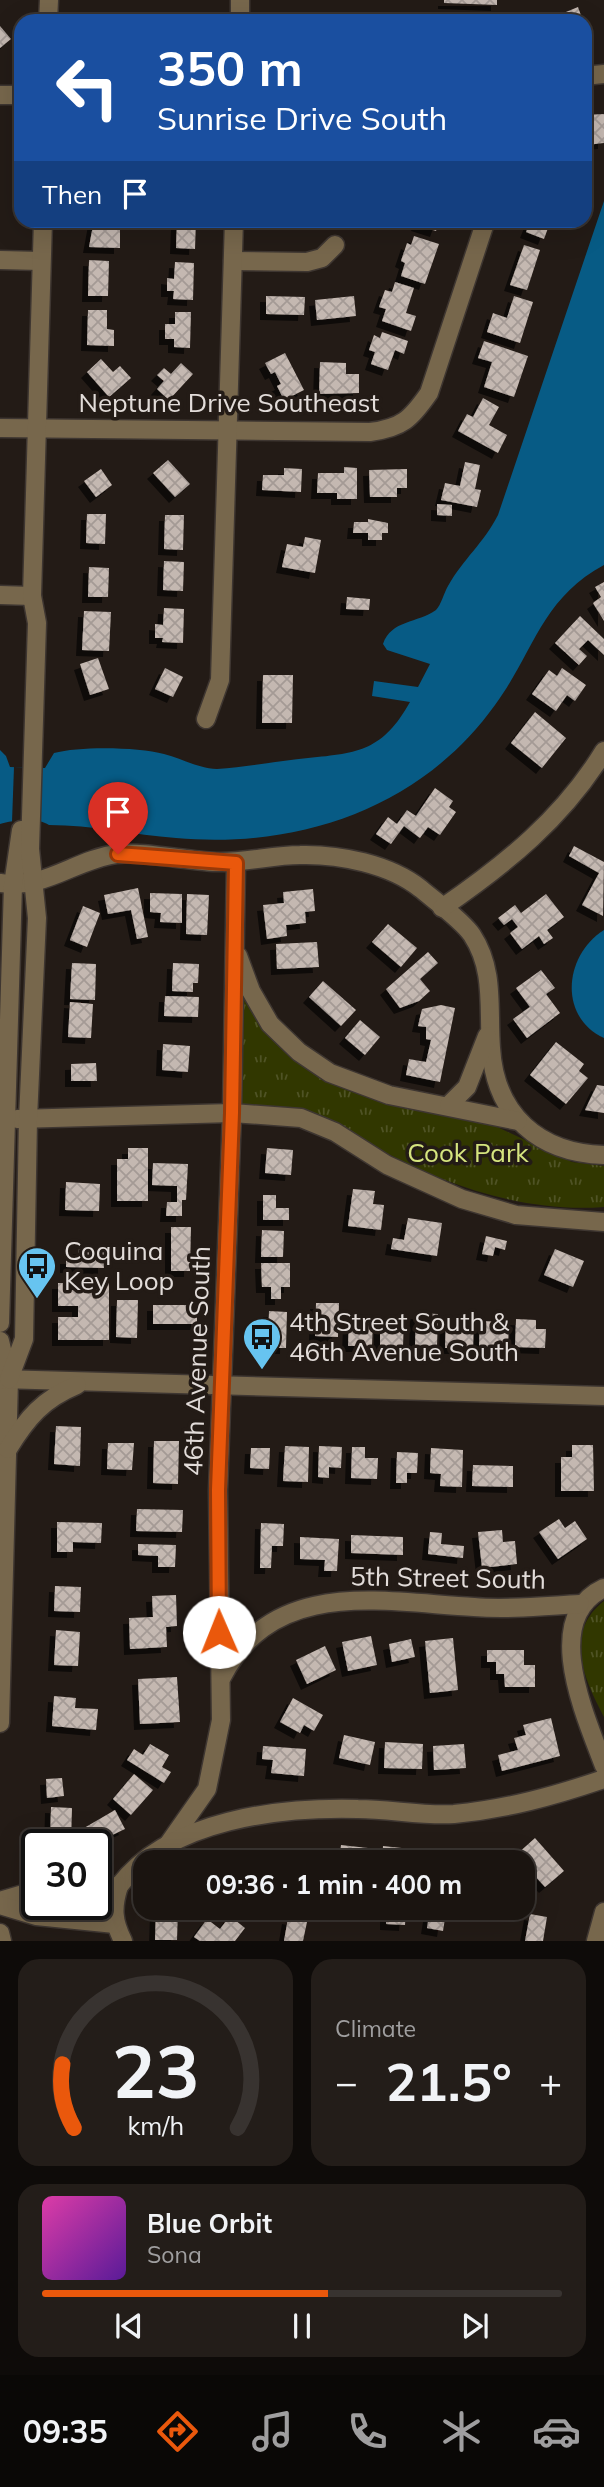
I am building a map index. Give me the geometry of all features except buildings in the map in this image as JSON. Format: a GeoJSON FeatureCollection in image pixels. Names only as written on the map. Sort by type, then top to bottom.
{"type":"FeatureCollection","features":[{"type":"Feature","properties":{"kind":"street"},"geometry":{"type":"LineString","coordinates":[[4,1379],[24,1339],[28,1119],[37,918],[26,822],[26,621],[32,596],[43,228]]}},
{"type":"Feature","properties":{"kind":"street"},"geometry":{"type":"LineString","coordinates":[[206,719],[220,680],[234,228]]}},
{"type":"Feature","properties":{"kind":"street","name":"Neptune Drive Southeast"},"geometry":{"type":"LineString","coordinates":[[0,428],[228,433],[370,432],[392,429],[413,415],[429,393],[482,228]]}},
{"type":"Feature","properties":{"kind":"street"},"geometry":{"type":"LineString","coordinates":[[233,261],[307,262],[322,258],[335,245]]}},
{"type":"Feature","properties":{"kind":"street"},"geometry":{"type":"LineString","coordinates":[[0,260],[41,261]]}},
{"type":"Feature","properties":{"kind":"street"},"geometry":{"type":"LineString","coordinates":[[0,595],[32,596]]}},
{"type":"Feature","properties":{"kind":"street"},"geometry":{"type":"LineString","coordinates":[[442,908],[501,868],[555,817],[588,777],[604,751]]}},
{"type":"Feature","properties":{"kind":"street"},"geometry":{"type":"LineString","coordinates":[[0,1323],[7,884],[26,822]]}},
{"type":"Feature","properties":{"kind":"street"},"geometry":{"type":"LineString","coordinates":[[7,884],[35,884],[90,860],[118,854],[236,863],[300,855],[332,856],[365,863],[397,876],[418,887],[471,933],[482,956],[491,990],[491,1050],[500,1085],[518,1121]]}},
{"type":"Feature","properties":{"kind":"street","name":"46th Avenue South"},"geometry":{"type":"LineString","coordinates":[[167,1846],[207,1789],[221,1720],[218,1490],[232,1113],[236,863]]}},
{"type":"Feature","properties":{"kind":"street"},"geometry":{"type":"LineString","coordinates":[[234,943],[251,991],[270,1024],[299,1052],[330,1073],[389,1095],[518,1121],[551,1146],[580,1154],[604,1155]]}},
{"type":"Feature","properties":{"kind":"street"},"geometry":{"type":"LineString","coordinates":[[449,1105],[467,1087],[491,1025]]}},
{"type":"Feature","properties":{"kind":"street"},"geometry":{"type":"LineString","coordinates":[[2,1119],[232,1113],[301,1118],[335,1132],[387,1165],[462,1199],[516,1214],[601,1226]]}},
{"type":"Feature","properties":{"kind":"street"},"geometry":{"type":"LineString","coordinates":[[0,1342],[7,1450],[0,1723]]}},
{"type":"Feature","properties":{"kind":"street"},"geometry":{"type":"LineString","coordinates":[[4,1379],[223,1388],[604,1396]]}},
{"type":"Feature","properties":{"kind":"street"},"geometry":{"type":"LineString","coordinates":[[7,1450],[27,1417],[41,1404],[57,1393],[84,1382]]}},
{"type":"Feature","properties":{"kind":"street"},"geometry":{"type":"LineString","coordinates":[[604,1588],[580,1604],[572,1630],[573,1670],[604,1766]]}},
{"type":"Feature","properties":{"kind":"street","name":"5th Street South"},"geometry":{"type":"LineString","coordinates":[[221,1680],[233,1656],[256,1632],[282,1615],[314,1606],[391,1600],[474,1607],[580,1604]]}},
{"type":"Feature","properties":{"kind":"street"},"geometry":{"type":"LineString","coordinates":[[123,1941],[115,1924],[113,1906],[118,1886],[131,1870],[167,1846],[203,1831],[270,1813],[303,1809],[451,1814],[511,1807],[604,1779]]}},
{"type":"Feature","properties":{"kind":"street"},"geometry":{"type":"LineString","coordinates":[[112,1887],[118,1886]]}},
{"type":"Feature","properties":{"kind":"street"},"geometry":{"type":"LineString","coordinates":[[0,1903],[21,1896]]}},
{"type":"Feature","properties":{"kind":"street"},"geometry":{"type":"LineString","coordinates":[[0,1903],[36,1916],[115,1924]]}},
{"type":"Feature","properties":{"kind":"street"},"geometry":{"type":"LineString","coordinates":[[596,1941],[604,1912]]}},
{"type":"Feature","properties":{"kind":"street"},"geometry":{"type":"LineString","coordinates":[[0,1933],[2,1941]]}},
{"type":"Feature","properties":{"kind":"green space","name":"Cook Park"},"geometry":{"type":"Polygon","coordinates":[[[243,997],[264,1030],[307,1070],[343,1087],[491,1124],[572,1162],[604,1166],[604,1207],[545,1206],[487,1194],[431,1175],[313,1113],[287,1107],[239,1105],[243,997]]]}},
{"type":"Feature","properties":{"kind":"green space"},"geometry":{"type":"Polygon","coordinates":[[[604,1601],[604,1717],[584,1672],[581,1642],[584,1627],[591,1614],[604,1601]]]}},
{"type":"Feature","properties":{"kind":"water"},"geometry":{"type":"Polygon","coordinates":[[[604,201],[604,565],[583,579],[552,610],[495,705],[465,741],[431,771],[394,795],[354,814],[312,828],[268,836],[222,840],[176,838],[49,825],[32,820],[0,824],[0,750],[6,756],[10,767],[45,768],[54,753],[109,748],[153,752],[217,769],[356,751],[380,739],[390,730],[410,702],[372,696],[374,681],[418,687],[430,664],[387,650],[383,644],[392,630],[436,610],[454,576],[498,515],[604,201]]]}},
{"type":"Feature","properties":{"kind":"water"},"geometry":{"type":"Polygon","coordinates":[[[604,930],[604,1038],[589,1028],[579,1016],[573,1001],[572,986],[574,970],[581,954],[604,930]]]}},
{"type":"Feature","properties":{"kind":"pier"},"geometry":{"type":"Polygon","coordinates":[[[14,767],[41,768],[39,823],[12,822],[14,767]]]}},
{"type":"Feature","properties":{"kind":"place","name":"Coquina Key Loop"},"geometry":{"type":"Point","coordinates":[37,1300]}},
{"type":"Feature","properties":{"kind":"place","name":"4th Street South & 46th Avenue South"},"geometry":{"type":"Point","coordinates":[262,1371]}},
{"type":"Feature","properties":{"kind":"route"},"geometry":{"type":"LineString","coordinates":[[118,854],[236,863],[232,1113],[218,1490],[219,1632]]}}]}
